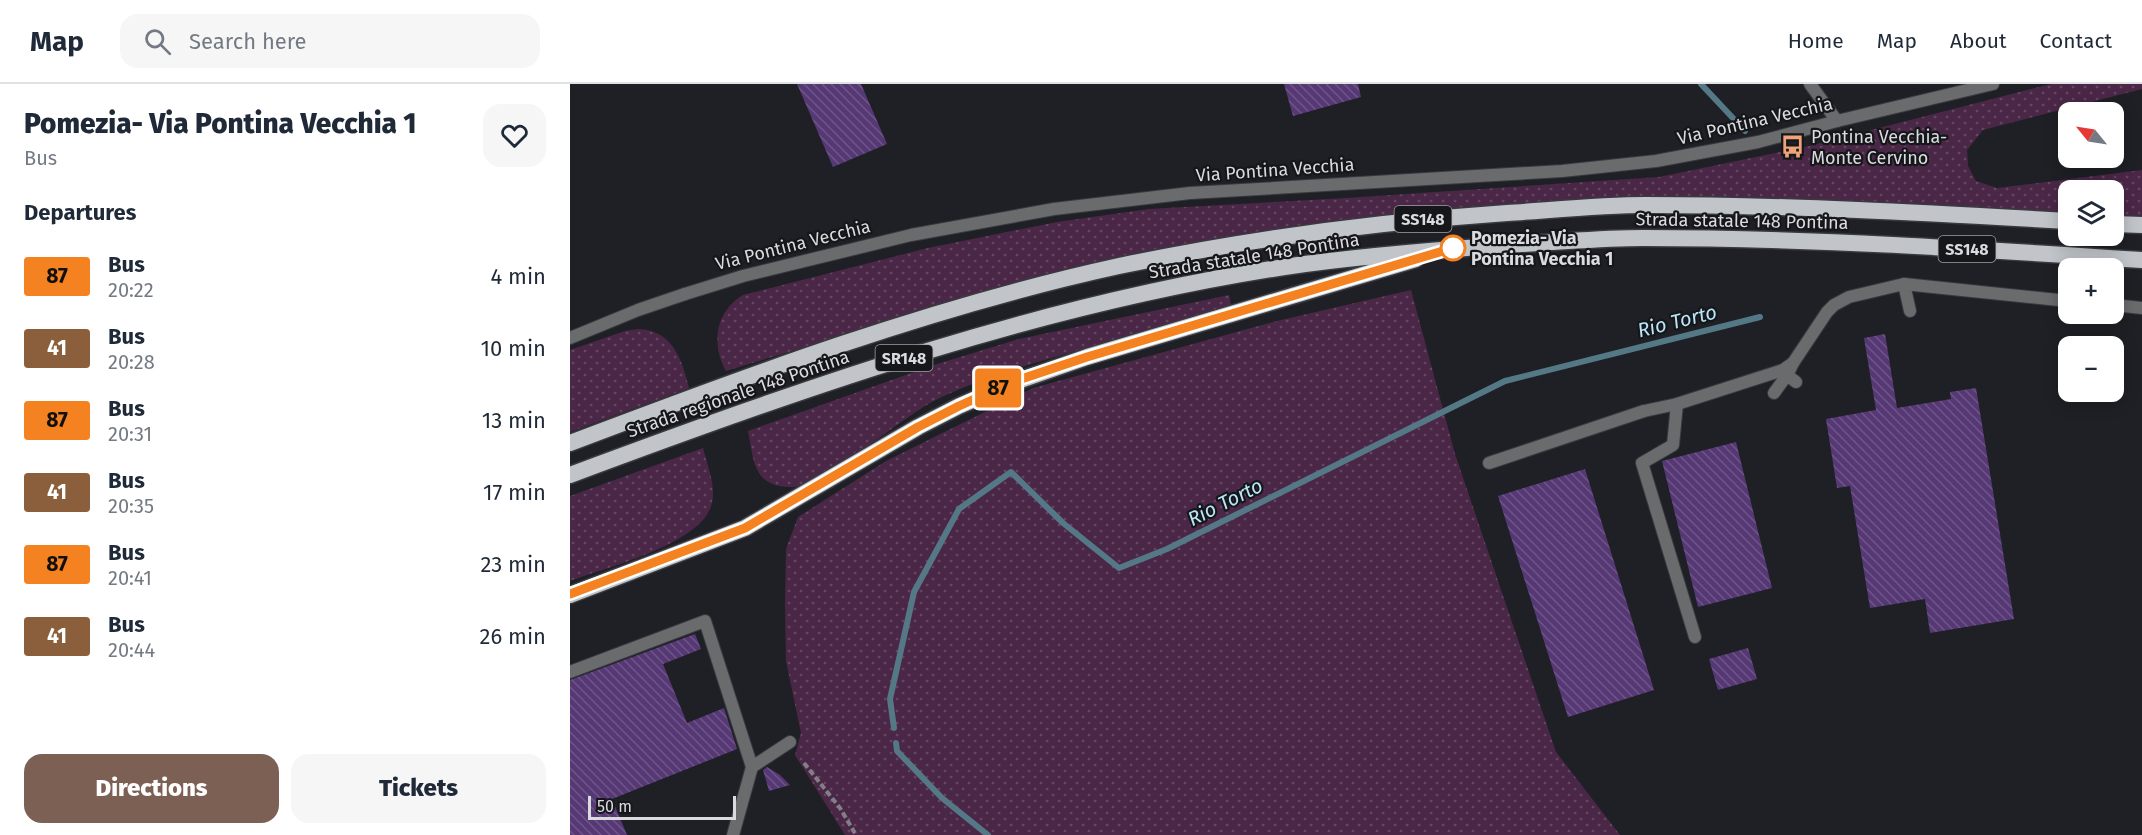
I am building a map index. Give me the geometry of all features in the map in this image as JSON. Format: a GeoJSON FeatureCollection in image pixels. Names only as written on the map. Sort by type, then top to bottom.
{"type":"FeatureCollection","features":[{"type":"Feature","properties":{"kind":"highway","name":"Strada statale 148 Pontina"},"geometry":{"type":"LineString","coordinates":[[1115,267],[1244,243],[1410,220],[1643,205],[1896,211],[2058,220]]}},
{"type":"Feature","properties":{"kind":"highway"},"geometry":{"type":"LineString","coordinates":[[2124,224],[2142,225]]}},
{"type":"Feature","properties":{"kind":"highway","name":"Strada statale 148 Pontina"},"geometry":{"type":"LineString","coordinates":[[1128,297],[1301,265],[1453,248],[1639,238],[1899,244],[2142,260]]}},
{"type":"Feature","properties":{"kind":"highway"},"geometry":{"type":"LineString","coordinates":[[570,594],[745,528],[918,427],[1012,382],[1087,357],[1453,248]]}},
{"type":"Feature","properties":{"kind":"highway","name":"Strada regionale 148 Pontina"},"geometry":{"type":"LineString","coordinates":[[570,443],[678,402],[906,324],[1115,267]]}},
{"type":"Feature","properties":{"kind":"highway","name":"Strada regionale 148 Pontina"},"geometry":{"type":"LineString","coordinates":[[570,475],[684,432],[859,372],[969,338],[1128,297]]}},
{"type":"Feature","properties":{"kind":"street"},"geometry":{"type":"LineString","coordinates":[[1810,84],[1837,121]]}},
{"type":"Feature","properties":{"kind":"street","name":"Via Pontina Vecchia"},"geometry":{"type":"LineString","coordinates":[[570,338],[638,310],[742,276],[911,235],[1054,209],[1190,193],[1617,166],[1720,150],[1992,84]]}},
{"type":"Feature","properties":{"kind":"street"},"geometry":{"type":"LineString","coordinates":[[1489,463],[1644,411],[1677,404],[1783,370],[1793,363],[1827,312],[1834,305],[1849,297],[1904,284],[2058,300]]}},
{"type":"Feature","properties":{"kind":"street"},"geometry":{"type":"LineString","coordinates":[[1904,284],[1910,311]]}},
{"type":"Feature","properties":{"kind":"street"},"geometry":{"type":"LineString","coordinates":[[2124,306],[2142,308]]}},
{"type":"Feature","properties":{"kind":"street"},"geometry":{"type":"LineString","coordinates":[[1774,393],[1791,379],[1793,363]]}},
{"type":"Feature","properties":{"kind":"street"},"geometry":{"type":"LineString","coordinates":[[1677,404],[1673,445],[1642,463],[1695,637]]}},
{"type":"Feature","properties":{"kind":"street"},"geometry":{"type":"LineString","coordinates":[[570,672],[705,621],[752,767],[734,835]]}},
{"type":"Feature","properties":{"kind":"street"},"geometry":{"type":"LineString","coordinates":[[752,767],[790,742]]}},
{"type":"Feature","properties":{"kind":"path"},"geometry":{"type":"LineString","coordinates":[[804,762],[840,808],[856,835]]}},
{"type":"Feature","properties":{"kind":"shaded area"},"geometry":{"type":"Polygon","coordinates":[[[2051,84],[2142,84],[2142,89],[2092,102],[2058,102],[2058,111],[1983,130],[1967,150],[1968,166],[1976,181],[1997,188],[2058,180],[2058,216],[1440,211],[1393,214],[1219,240],[891,321],[726,371],[718,350],[718,329],[721,319],[726,310],[743,295],[928,248],[1057,222],[1149,209],[1659,177],[1809,146],[2051,84]]]}},
{"type":"Feature","properties":{"kind":"shaded area"},"geometry":{"type":"Polygon","coordinates":[[[2142,170],[2142,221],[2124,220],[2124,180],[2061,180],[2142,170]]]}},
{"type":"Feature","properties":{"kind":"shaded area"},"geometry":{"type":"Polygon","coordinates":[[[1411,290],[1455,454],[1556,752],[1620,835],[845,835],[795,755],[801,733],[786,661],[785,606],[786,549],[798,517],[886,461],[1033,388],[1277,321],[1411,290]]]}},
{"type":"Feature","properties":{"kind":"shaded area"},"geometry":{"type":"Polygon","coordinates":[[[1229,295],[1232,309],[1028,365],[951,393],[918,411],[841,465],[806,484],[793,487],[770,483],[763,478],[754,462],[748,431],[934,365],[1019,339],[1229,295]]]}},
{"type":"Feature","properties":{"kind":"shaded area"},"geometry":{"type":"Polygon","coordinates":[[[638,329],[660,335],[668,341],[679,357],[689,388],[570,432],[570,350],[625,331],[638,329]]]}},
{"type":"Feature","properties":{"kind":"shaded area"},"geometry":{"type":"Polygon","coordinates":[[[703,448],[713,489],[712,503],[705,518],[691,531],[652,552],[570,581],[570,496],[703,448]]]}},
{"type":"Feature","properties":{"kind":"building"},"geometry":{"type":"Polygon","coordinates":[[[797,84],[861,84],[887,144],[833,167],[797,84]]]}},
{"type":"Feature","properties":{"kind":"building"},"geometry":{"type":"Polygon","coordinates":[[[1284,84],[1358,84],[1361,97],[1293,116],[1284,84]]]}},
{"type":"Feature","properties":{"kind":"building"},"geometry":{"type":"Polygon","coordinates":[[[1885,334],[1897,408],[1951,399],[1950,392],[1976,388],[2014,619],[1930,633],[1925,599],[1870,608],[1850,486],[1837,488],[1826,419],[1876,410],[1864,338],[1885,334]]]}},
{"type":"Feature","properties":{"kind":"building"},"geometry":{"type":"Polygon","coordinates":[[[1736,442],[1772,588],[1698,607],[1662,461],[1736,442]]]}},
{"type":"Feature","properties":{"kind":"building"},"geometry":{"type":"Polygon","coordinates":[[[1585,469],[1654,690],[1568,717],[1498,496],[1585,469]]]}},
{"type":"Feature","properties":{"kind":"building"},"geometry":{"type":"Polygon","coordinates":[[[695,634],[701,649],[663,664],[687,723],[724,708],[737,749],[612,799],[627,835],[570,835],[570,680],[695,634]]]}},
{"type":"Feature","properties":{"kind":"building"},"geometry":{"type":"Polygon","coordinates":[[[1748,648],[1757,679],[1718,690],[1709,659],[1748,648]]]}},
{"type":"Feature","properties":{"kind":"building"},"geometry":{"type":"Polygon","coordinates":[[[767,767],[790,785],[769,791],[763,770],[767,767]]]}},
{"type":"Feature","properties":{"kind":"waterway","name":"Rio Torto"},"geometry":{"type":"LineString","coordinates":[[1701,84],[1745,131]]}},
{"type":"Feature","properties":{"kind":"waterway","name":"Rio Torto"},"geometry":{"type":"LineString","coordinates":[[894,728],[890,699],[914,592],[959,509],[1011,472],[1063,523],[1119,568],[1167,549],[1505,381],[1760,317]]}},
{"type":"Feature","properties":{"kind":"waterway","name":"Rio Torto"},"geometry":{"type":"LineString","coordinates":[[896,743],[897,751],[942,798],[988,835]]}},
{"type":"Feature","properties":{"kind":"bus line","name":"87"},"geometry":{"type":"LineString","coordinates":[[570,594],[745,528],[918,427],[976,397],[1012,382],[1087,357],[1453,248]]}},
{"type":"Feature","properties":{"kind":"place","name":"Pontina Vecchia- Monte Cervino"},"geometry":{"type":"Point","coordinates":[1793,147]}},
{"type":"Feature","properties":{"kind":"place","name":"Pomezia- Via Pontina Vecchia 1"},"geometry":{"type":"Point","coordinates":[1453,248]}}]}
